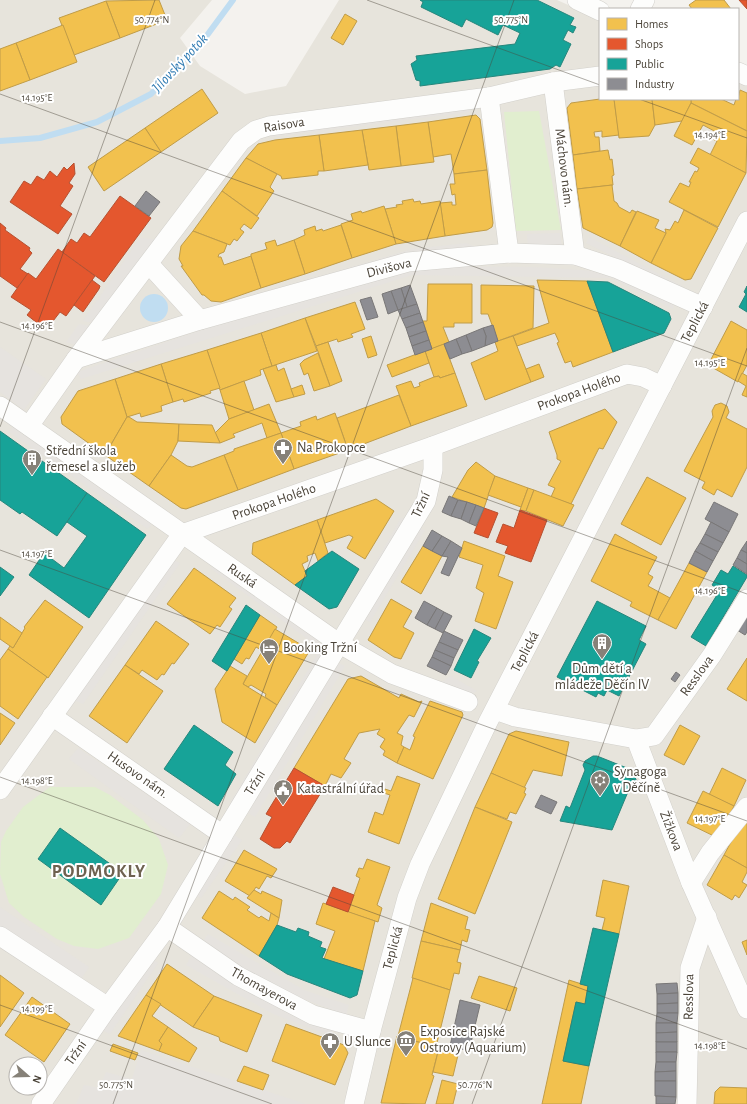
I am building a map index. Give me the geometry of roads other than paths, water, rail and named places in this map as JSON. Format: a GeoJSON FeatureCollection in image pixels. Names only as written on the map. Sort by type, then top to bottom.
{"type":"FeatureCollection","features":[{"type":"Feature","properties":{"kind":"street"},"geometry":{"type":"LineString","coordinates":[[577,0],[599,10]]}},
{"type":"Feature","properties":{"kind":"street","name":"Raisova"},"geometry":{"type":"LineString","coordinates":[[29,426],[76,359],[241,141],[256,130],[277,125],[489,97],[553,82],[599,76]]}},
{"type":"Feature","properties":{"kind":"street","name":"Máchovo nám."},"geometry":{"type":"LineString","coordinates":[[553,82],[575,255]]}},
{"type":"Feature","properties":{"kind":"street"},"geometry":{"type":"LineString","coordinates":[[489,97],[509,252]]}},
{"type":"Feature","properties":{"kind":"street","name":"Teplická"},"geometry":{"type":"LineString","coordinates":[[354,1104],[371,1031],[407,898],[420,864],[495,710],[747,221]]}},
{"type":"Feature","properties":{"kind":"street","name":"Divišova"},"geometry":{"type":"LineString","coordinates":[[76,359],[200,320],[408,262],[509,252],[575,255],[618,269],[703,306]]}},
{"type":"Feature","properties":{"kind":"street"},"geometry":{"type":"LineString","coordinates":[[149,264],[200,320]]}},
{"type":"Feature","properties":{"kind":"street","name":"Prokopa Holého"},"geometry":{"type":"LineString","coordinates":[[182,534],[432,446],[627,374],[643,377],[662,386]]}},
{"type":"Feature","properties":{"kind":"street","name":"Ruská"},"geometry":{"type":"LineString","coordinates":[[0,406],[340,644],[392,674],[468,702]]}},
{"type":"Feature","properties":{"kind":"street","name":"Tržní"},"geometry":{"type":"LineString","coordinates":[[41,1104],[108,1007],[167,927],[426,501],[433,470],[432,446]]}},
{"type":"Feature","properties":{"kind":"street"},"geometry":{"type":"LineString","coordinates":[[0,790],[182,534]]}},
{"type":"Feature","properties":{"kind":"street","name":"Resslova"},"geometry":{"type":"LineString","coordinates":[[636,739],[654,736],[712,655],[747,599]]}},
{"type":"Feature","properties":{"kind":"street"},"geometry":{"type":"LineString","coordinates":[[495,710],[515,717],[636,739]]}},
{"type":"Feature","properties":{"kind":"street","name":"Husovo nám."},"geometry":{"type":"LineString","coordinates":[[52,716],[223,835]]}},
{"type":"Feature","properties":{"kind":"street","name":"Žižkova"},"geometry":{"type":"LineString","coordinates":[[636,739],[690,883],[707,917],[747,1009]]}},
{"type":"Feature","properties":{"kind":"street"},"geometry":{"type":"LineString","coordinates":[[690,883],[710,853],[747,808]]}},
{"type":"Feature","properties":{"kind":"street","name":"Resslova"},"geometry":{"type":"LineString","coordinates":[[687,1104],[690,968],[707,917]]}},
{"type":"Feature","properties":{"kind":"street","name":"Thomayerova"},"geometry":{"type":"LineString","coordinates":[[167,927],[238,976],[306,1011],[371,1031]]}},
{"type":"Feature","properties":{"kind":"street"},"geometry":{"type":"LineString","coordinates":[[0,936],[108,1007]]}},
{"type":"Feature","properties":{"kind":"water"},"geometry":{"type":"Polygon","coordinates":[[[154,294],[164,298],[168,308],[164,318],[154,322],[144,318],[140,308],[144,298],[154,294]]]}},
{"type":"Feature","properties":{"kind":"waterway","name":"Jílovský potok"},"geometry":{"type":"LineString","coordinates":[[0,141],[40,138],[97,122],[151,94],[208,34],[233,0]]}},
{"type":"Feature","properties":{"kind":"place","name":"Na Prokopce"},"geometry":{"type":"Point","coordinates":[283,465]}},
{"type":"Feature","properties":{"kind":"place","name":"Střední škola řemesel a služeb"},"geometry":{"type":"Point","coordinates":[32,476]}},
{"type":"Feature","properties":{"kind":"place","name":"Dům dětí a mládeže Děčín IV"},"geometry":{"type":"Point","coordinates":[602,660]}},
{"type":"Feature","properties":{"kind":"place","name":"Booking Tržní"},"geometry":{"type":"Point","coordinates":[269,665]}},
{"type":"Feature","properties":{"kind":"place","name":"Synagoga v Děčíně"},"geometry":{"type":"Point","coordinates":[600,797]}},
{"type":"Feature","properties":{"kind":"place","name":"Katastrální úřad"},"geometry":{"type":"Point","coordinates":[283,806]}},
{"type":"Feature","properties":{"kind":"place","name":"Exposice Rajské Ostrovy (Aquarium)"},"geometry":{"type":"Point","coordinates":[406,1057]}},
{"type":"Feature","properties":{"kind":"place","name":"U Slunce"},"geometry":{"type":"Point","coordinates":[330,1059]}},
{"type":"Feature","properties":{"kind":"district","name":"PODMOKLY"},"geometry":{"type":"Point","coordinates":[99,872]}}]}
